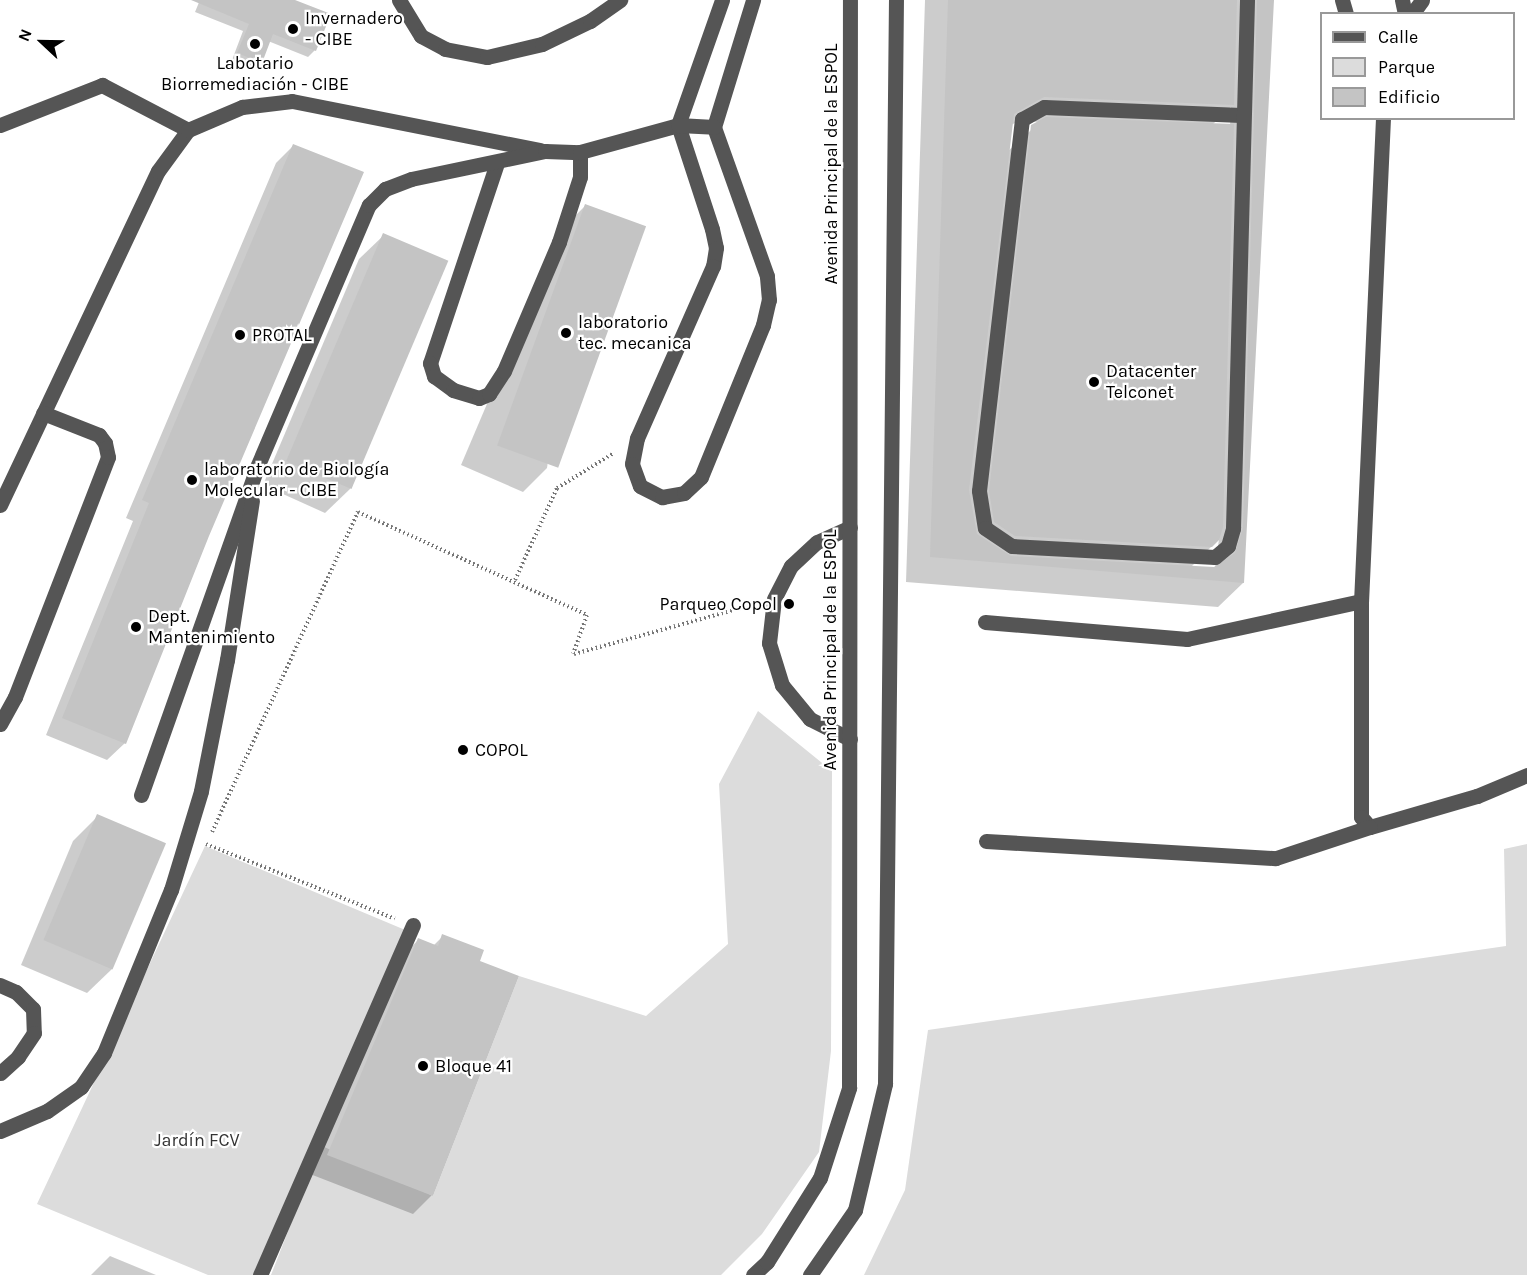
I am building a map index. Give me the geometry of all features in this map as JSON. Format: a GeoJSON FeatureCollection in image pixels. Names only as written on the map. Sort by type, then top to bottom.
{"type":"FeatureCollection","features":[{"type":"Feature","properties":{"kind":"street"},"geometry":{"type":"LineString","coordinates":[[399,0],[421,36],[445,49],[487,57],[542,44],[590,21],[620,0]]}},
{"type":"Feature","properties":{"kind":"street"},"geometry":{"type":"LineString","coordinates":[[722,0],[678,125],[716,248],[713,266],[637,438],[632,464],[640,486],[662,497],[684,493],[701,477],[763,325],[769,300],[767,276],[714,127],[753,0]]}},
{"type":"Feature","properties":{"kind":"street","name":"Avenida Principal de la ESPOL"},"geometry":{"type":"LineString","coordinates":[[753,1275],[767,1262],[820,1179],[849,1088],[850,0]]}},
{"type":"Feature","properties":{"kind":"street"},"geometry":{"type":"LineString","coordinates":[[810,1275],[855,1210],[885,1084],[896,0]]}},
{"type":"Feature","properties":{"kind":"street"},"geometry":{"type":"LineString","coordinates":[[1241,115],[1044,107],[1022,119],[978,491],[985,528],[1012,546],[1215,557],[1228,546],[1233,528],[1241,115],[1247,0]]}},
{"type":"Feature","properties":{"kind":"street"},"geometry":{"type":"LineString","coordinates":[[0,125],[102,85],[188,130]]}},
{"type":"Feature","properties":{"kind":"street"},"geometry":{"type":"LineString","coordinates":[[0,506],[158,171],[188,130],[242,107],[292,101],[545,151],[580,152],[678,125],[714,127]]}},
{"type":"Feature","properties":{"kind":"street"},"geometry":{"type":"LineString","coordinates":[[1370,827],[1361,817],[1361,601],[1383,120]]}},
{"type":"Feature","properties":{"kind":"street"},"geometry":{"type":"LineString","coordinates":[[141,795],[257,467],[369,205],[385,189],[411,179],[497,163],[545,151]]}},
{"type":"Feature","properties":{"kind":"street"},"geometry":{"type":"LineString","coordinates":[[497,163],[430,363],[434,376],[453,390],[479,398],[489,394],[504,371],[559,242],[580,177],[580,152]]}},
{"type":"Feature","properties":{"kind":"street"},"geometry":{"type":"LineString","coordinates":[[0,724],[15,698],[108,457],[105,442],[99,435],[44,413]]}},
{"type":"Feature","properties":{"kind":"street"},"geometry":{"type":"LineString","coordinates":[[0,1131],[47,1111],[81,1087],[104,1053],[171,890],[201,792],[227,660],[257,467]]}},
{"type":"Feature","properties":{"kind":"street"},"geometry":{"type":"LineString","coordinates":[[850,527],[818,542],[791,566],[774,598],[769,643],[782,685],[810,719],[850,739]]}},
{"type":"Feature","properties":{"kind":"street"},"geometry":{"type":"LineString","coordinates":[[985,622],[1187,639],[1361,601]]}},
{"type":"Feature","properties":{"kind":"street"},"geometry":{"type":"LineString","coordinates":[[986,841],[1222,858],[1276,858],[1370,827],[1478,796],[1527,776]]}},
{"type":"Feature","properties":{"kind":"street"},"geometry":{"type":"LineString","coordinates":[[260,1275],[413,925]]}},
{"type":"Feature","properties":{"kind":"street"},"geometry":{"type":"LineString","coordinates":[[0,985],[16,992],[33,1010],[34,1033],[18,1057],[0,1073]]}},
{"type":"Feature","properties":{"kind":"path"},"geometry":{"type":"LineString","coordinates":[[515,580],[557,488],[637,438]]}},
{"type":"Feature","properties":{"kind":"path"},"geometry":{"type":"LineString","coordinates":[[413,925],[205,846],[358,512],[515,580],[587,615],[573,654],[774,598]]}},
{"type":"Feature","properties":{"kind":"green space","name":"Jardín FCV"},"geometry":{"type":"Polygon","coordinates":[[[758,711],[832,771],[831,1051],[819,1152],[762,1234],[721,1275],[271,1275],[315,1162],[269,1275],[208,1275],[37,1204],[205,846],[410,932],[322,1146],[433,1196],[519,976],[646,1016],[728,944],[719,784],[758,711]]]}},
{"type":"Feature","properties":{"kind":"green space"},"geometry":{"type":"Polygon","coordinates":[[[1527,844],[1527,1275],[864,1275],[905,1190],[928,1030],[1506,946],[1504,849],[1527,844]]]}},
{"type":"Feature","properties":{"kind":"building","name":"Invernadero - CIBE"},"geometry":{"type":"Polygon","coordinates":[[[191,0],[295,0],[331,14],[316,51],[273,34],[262,63],[237,53],[249,24],[191,0]]]}},
{"type":"Feature","properties":{"kind":"building"},"geometry":{"type":"Polygon","coordinates":[[[948,0],[1237,0],[1234,105],[1044,97],[1014,114],[969,490],[977,534],[1011,556],[1214,567],[1235,553],[1243,528],[1257,0],[1274,0],[1244,583],[930,557],[948,0]]]}},
{"type":"Feature","properties":{"kind":"building"},"geometry":{"type":"Polygon","coordinates":[[[1046,117],[1234,124],[1223,527],[1219,540],[1212,547],[1015,536],[994,522],[989,491],[1031,125],[1046,117]]]}},
{"type":"Feature","properties":{"kind":"building"},"geometry":{"type":"Polygon","coordinates":[[[293,144],[364,172],[209,536],[126,744],[62,718],[149,503],[142,500],[293,144]]]}},
{"type":"Feature","properties":{"kind":"building","name":"laboratorio tec. mecanica"},"geometry":{"type":"Polygon","coordinates":[[[585,204],[646,226],[558,468],[497,446],[585,204]]]}},
{"type":"Feature","properties":{"kind":"building"},"geometry":{"type":"Polygon","coordinates":[[[383,233],[448,261],[351,489],[286,461],[383,233]]]}},
{"type":"Feature","properties":{"kind":"building"},"geometry":{"type":"Polygon","coordinates":[[[97,814],[166,843],[113,969],[43,940],[97,814]]]}},
{"type":"Feature","properties":{"kind":"building","name":"Bloque 41"},"geometry":{"type":"Polygon","coordinates":[[[442,934],[484,950],[480,961],[519,976],[433,1196],[327,1155],[418,938],[438,946],[442,934]]]}},
{"type":"Feature","properties":{"kind":"place","name":"Invernadero - CIBE"},"geometry":{"type":"Point","coordinates":[293,29]}},
{"type":"Feature","properties":{"kind":"place","name":"Labotario Biorremediación - CIBE"},"geometry":{"type":"Point","coordinates":[255,44]}},
{"type":"Feature","properties":{"kind":"place","name":"laboratorio tec. mecanica"},"geometry":{"type":"Point","coordinates":[566,333]}},
{"type":"Feature","properties":{"kind":"place","name":"PROTAL"},"geometry":{"type":"Point","coordinates":[240,335]}},
{"type":"Feature","properties":{"kind":"place","name":"Datacenter Telconet"},"geometry":{"type":"Point","coordinates":[1094,382]}},
{"type":"Feature","properties":{"kind":"place","name":"laboratorio de Biología Molecular - CIBE"},"geometry":{"type":"Point","coordinates":[192,480]}},
{"type":"Feature","properties":{"kind":"place","name":"Parqueo Copol"},"geometry":{"type":"Point","coordinates":[789,604]}},
{"type":"Feature","properties":{"kind":"place","name":"Dept. Mantenimiento"},"geometry":{"type":"Point","coordinates":[136,627]}},
{"type":"Feature","properties":{"kind":"place","name":"COPOL"},"geometry":{"type":"Point","coordinates":[463,750]}},
{"type":"Feature","properties":{"kind":"place","name":"Bloque 41"},"geometry":{"type":"Point","coordinates":[423,1066]}}]}
